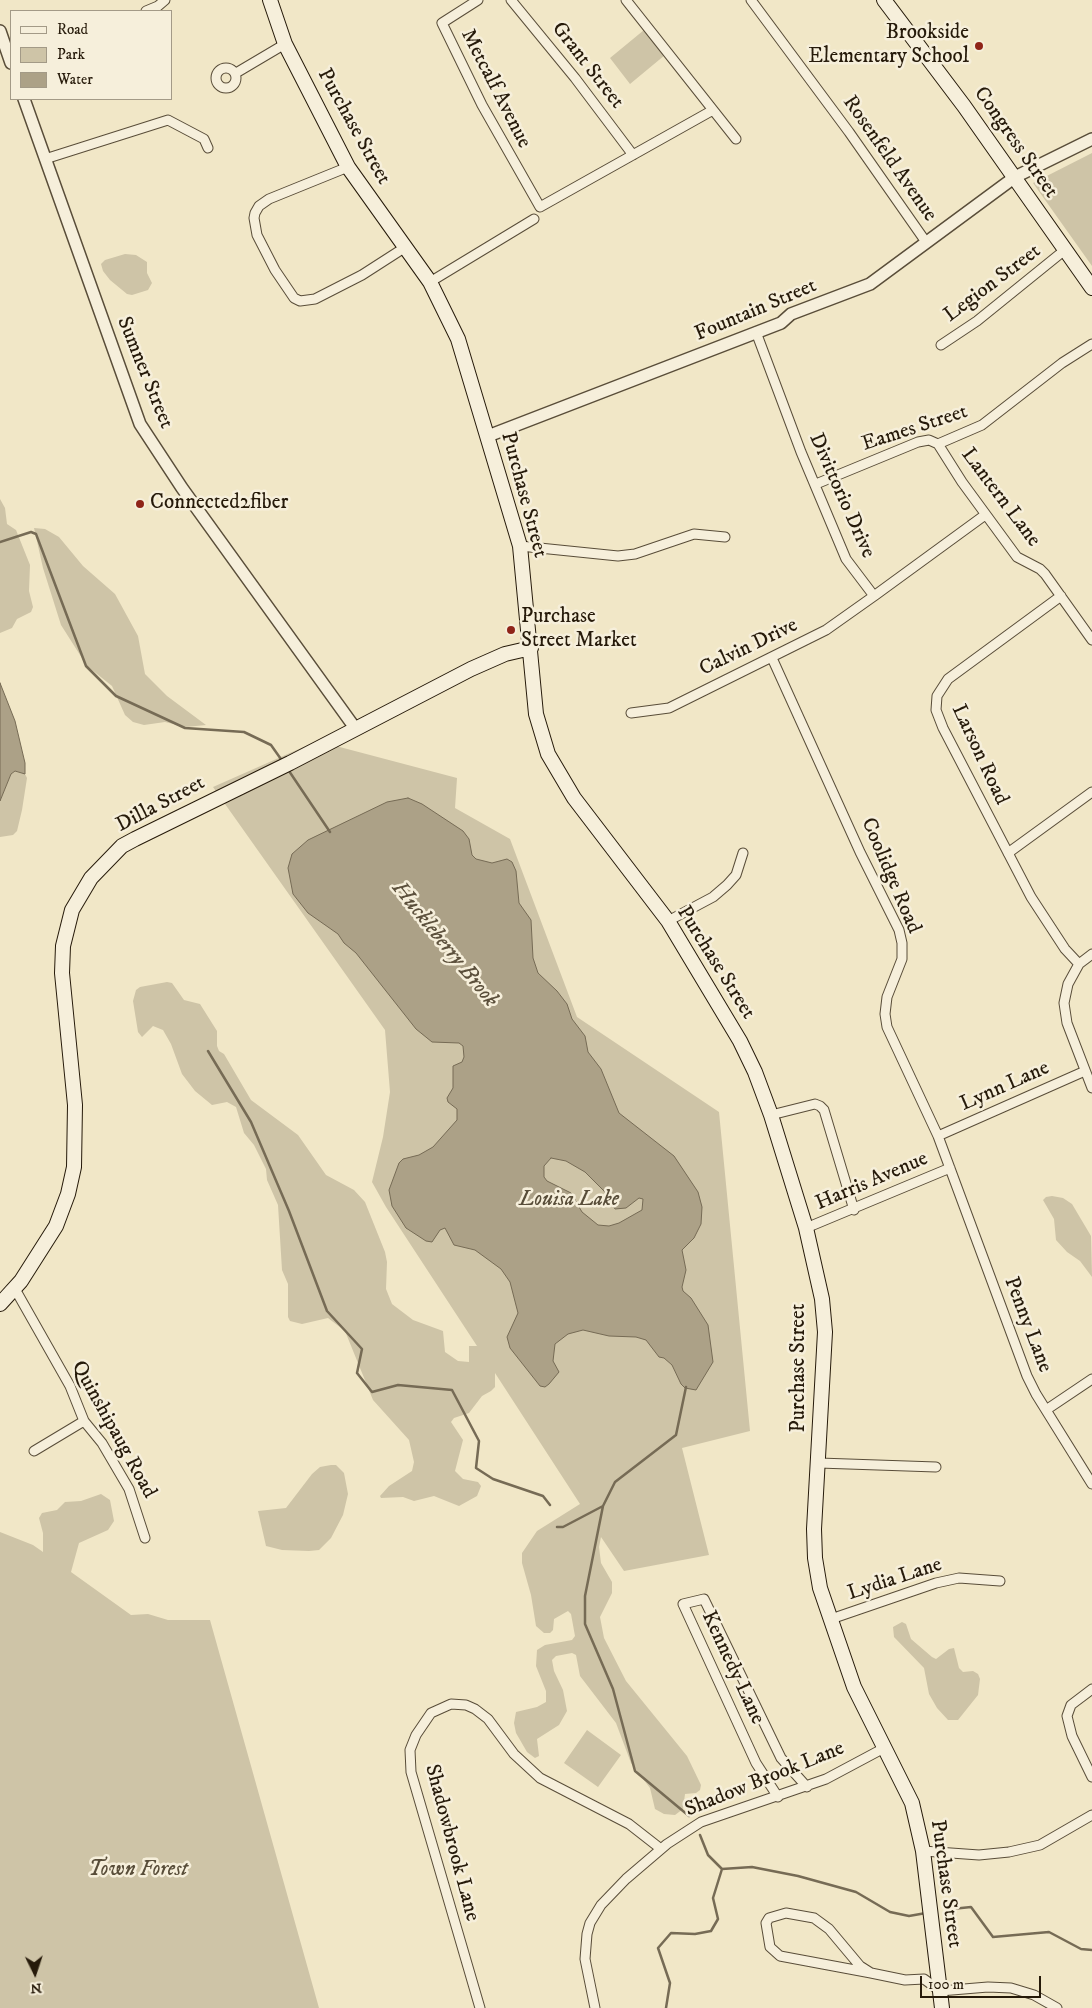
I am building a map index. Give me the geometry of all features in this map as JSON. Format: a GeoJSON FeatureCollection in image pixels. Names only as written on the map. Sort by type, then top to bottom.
{"type":"FeatureCollection","features":[{"type":"Feature","properties":{"kind":"main road","name":"Purchase Street"},"geometry":{"type":"LineString","coordinates":[[270,0],[285,44],[348,167],[430,282],[458,339],[520,546],[536,714],[548,754],[574,798],[668,921],[756,1072],[771,1115],[806,1228],[822,1299],[825,1332],[815,1558],[820,1588],[854,1687],[886,1747],[912,1803],[924,1851],[942,2008]]}},
{"type":"Feature","properties":{"kind":"main road","name":"Congress Street"},"geometry":{"type":"LineString","coordinates":[[884,0],[1015,177],[1092,288]]}},
{"type":"Feature","properties":{"kind":"main road","name":"Dilla Street"},"geometry":{"type":"LineString","coordinates":[[0,1304],[14,1289],[56,1226],[68,1194],[74,1167],[75,1105],[62,973],[63,946],[72,910],[91,878],[122,846],[480,665],[505,654],[531,648]]}},
{"type":"Feature","properties":{"kind":"street"},"geometry":{"type":"LineString","coordinates":[[148,10],[158,6],[164,0]]}},
{"type":"Feature","properties":{"kind":"street","name":"Metcalf Avenue"},"geometry":{"type":"LineString","coordinates":[[478,0],[442,23],[482,105],[540,207],[633,155]]}},
{"type":"Feature","properties":{"kind":"street","name":"Grant Street"},"geometry":{"type":"LineString","coordinates":[[511,0],[575,78],[633,155]]}},
{"type":"Feature","properties":{"kind":"street"},"geometry":{"type":"LineString","coordinates":[[626,0],[736,139]]}},
{"type":"Feature","properties":{"kind":"street","name":"Rosenfeld Avenue"},"geometry":{"type":"LineString","coordinates":[[751,0],[849,132],[926,242]]}},
{"type":"Feature","properties":{"kind":"street"},"geometry":{"type":"LineString","coordinates":[[0,31],[10,60]]}},
{"type":"Feature","properties":{"kind":"street"},"geometry":{"type":"LineString","coordinates":[[236,73],[285,44]]}},
{"type":"Feature","properties":{"kind":"street","name":"Sumner Street"},"geometry":{"type":"LineString","coordinates":[[24,100],[140,424],[179,484],[356,728]]}},
{"type":"Feature","properties":{"kind":"street"},"geometry":{"type":"LineString","coordinates":[[633,155],[713,110]]}},
{"type":"Feature","properties":{"kind":"street"},"geometry":{"type":"LineString","coordinates":[[45,159],[168,120],[204,139],[208,148]]}},
{"type":"Feature","properties":{"kind":"street","name":"Fountain Street"},"geometry":{"type":"LineString","coordinates":[[488,436],[647,377],[781,323],[791,314],[870,284],[1015,177],[1092,139]]}},
{"type":"Feature","properties":{"kind":"street"},"geometry":{"type":"LineString","coordinates":[[348,167],[269,199],[258,208],[254,218],[257,235],[275,270],[294,298],[300,301],[315,299],[404,248]]}},
{"type":"Feature","properties":{"kind":"street"},"geometry":{"type":"LineString","coordinates":[[430,282],[534,219]]}},
{"type":"Feature","properties":{"kind":"street","name":"Legion Street"},"geometry":{"type":"LineString","coordinates":[[941,345],[977,321],[1066,249]]}},
{"type":"Feature","properties":{"kind":"street","name":"Divittorio Drive"},"geometry":{"type":"LineString","coordinates":[[756,332],[801,452],[846,558],[874,596],[986,515]]}},
{"type":"Feature","properties":{"kind":"street","name":"Eames Street"},"geometry":{"type":"LineString","coordinates":[[816,484],[918,442],[929,440],[938,444],[982,424],[1062,363],[1092,344]]}},
{"type":"Feature","properties":{"kind":"street","name":"Lantern Lane"},"geometry":{"type":"LineString","coordinates":[[938,444],[1016,558],[1040,569],[1092,640]]}},
{"type":"Feature","properties":{"kind":"street"},"geometry":{"type":"LineString","coordinates":[[520,546],[618,556],[635,554],[694,534],[725,538]]}},
{"type":"Feature","properties":{"kind":"street","name":"Calvin Drive"},"geometry":{"type":"LineString","coordinates":[[631,713],[669,708],[833,626],[874,596]]}},
{"type":"Feature","properties":{"kind":"street","name":"Larson Road"},"geometry":{"type":"LineString","coordinates":[[1061,596],[948,679],[940,689],[936,710],[943,728],[1008,853],[1054,933],[1079,964]]}},
{"type":"Feature","properties":{"kind":"street","name":"Coolidge Road"},"geometry":{"type":"LineString","coordinates":[[772,658],[860,852],[899,930],[902,959],[887,997],[886,1021],[938,1136],[950,1168]]}},
{"type":"Feature","properties":{"kind":"street"},"geometry":{"type":"LineString","coordinates":[[1008,853],[1092,792]]}},
{"type":"Feature","properties":{"kind":"street"},"geometry":{"type":"LineString","coordinates":[[668,921],[713,897],[727,885],[736,875],[743,853]]}},
{"type":"Feature","properties":{"kind":"street"},"geometry":{"type":"LineString","coordinates":[[1092,954],[1079,964],[1068,984],[1064,1003],[1067,1023],[1092,1088]]}},
{"type":"Feature","properties":{"kind":"street","name":"Lynn Lane"},"geometry":{"type":"LineString","coordinates":[[938,1136],[1085,1071]]}},
{"type":"Feature","properties":{"kind":"street"},"geometry":{"type":"LineString","coordinates":[[771,1115],[815,1104],[824,1110],[854,1210]]}},
{"type":"Feature","properties":{"kind":"street","name":"Harris Avenue"},"geometry":{"type":"LineString","coordinates":[[806,1228],[854,1210],[950,1168]]}},
{"type":"Feature","properties":{"kind":"street","name":"Penny Lane"},"geometry":{"type":"LineString","coordinates":[[950,1168],[1027,1376],[1092,1484]]}},
{"type":"Feature","properties":{"kind":"street","name":"Quinshipaug Road"},"geometry":{"type":"LineString","coordinates":[[14,1289],[70,1386],[84,1421],[102,1443],[129,1489],[145,1538]]}},
{"type":"Feature","properties":{"kind":"street"},"geometry":{"type":"LineString","coordinates":[[1046,1410],[1092,1379]]}},
{"type":"Feature","properties":{"kind":"street"},"geometry":{"type":"LineString","coordinates":[[34,1451],[84,1421]]}},
{"type":"Feature","properties":{"kind":"street"},"geometry":{"type":"LineString","coordinates":[[818,1463],[936,1467]]}},
{"type":"Feature","properties":{"kind":"street","name":"Lydia Lane"},"geometry":{"type":"LineString","coordinates":[[831,1619],[936,1583],[959,1578],[1000,1581]]}},
{"type":"Feature","properties":{"kind":"street","name":"Kennedy Lane"},"geometry":{"type":"LineString","coordinates":[[778,1797],[756,1763],[683,1604],[704,1599],[781,1758],[807,1787]]}},
{"type":"Feature","properties":{"kind":"street"},"geometry":{"type":"LineString","coordinates":[[1092,1690],[1071,1705],[1067,1716],[1072,1736],[1092,1777]]}},
{"type":"Feature","properties":{"kind":"street","name":"Shadowbrook Lane"},"geometry":{"type":"LineString","coordinates":[[480,2008],[411,1772],[410,1750],[431,1713],[451,1704],[466,1705],[475,1709],[488,1719],[514,1754],[540,1778],[629,1824],[660,1849]]}},
{"type":"Feature","properties":{"kind":"street","name":"Shadow Brook Lane"},"geometry":{"type":"LineString","coordinates":[[660,1849],[701,1822],[729,1810],[807,1787],[886,1747]]}},
{"type":"Feature","properties":{"kind":"street"},"geometry":{"type":"LineString","coordinates":[[924,1851],[979,1855],[1009,1852],[1040,1845],[1092,1815]]}},
{"type":"Feature","properties":{"kind":"street"},"geometry":{"type":"LineString","coordinates":[[595,2008],[585,1959],[585,1947],[590,1923],[601,1905],[626,1879],[660,1849]]}},
{"type":"Feature","properties":{"kind":"street"},"geometry":{"type":"LineString","coordinates":[[871,1973],[853,1958],[828,1929],[814,1918],[786,1913],[770,1918],[766,1923],[770,1947],[780,1956],[905,1980],[924,1979],[940,1991],[988,1987],[1011,1988],[1034,1995],[1057,2008]]}},
{"type":"Feature","properties":{"kind":"green space"},"geometry":{"type":"Polygon","coordinates":[[[644,30],[665,55],[630,84],[610,58],[644,30]]]}},
{"type":"Feature","properties":{"kind":"green space"},"geometry":{"type":"Polygon","coordinates":[[[1092,153],[1092,266],[1033,183],[1092,153]]]}},
{"type":"Feature","properties":{"kind":"green space"},"geometry":{"type":"Polygon","coordinates":[[[125,254],[136,255],[147,262],[147,273],[152,283],[148,290],[132,295],[127,294],[110,280],[103,271],[101,264],[105,260],[125,254]]]}},
{"type":"Feature","properties":{"kind":"green space"},"geometry":{"type":"Polygon","coordinates":[[[0,499],[5,508],[7,524],[16,530],[30,565],[29,591],[33,607],[31,612],[17,619],[12,628],[0,633],[0,499]]]}},
{"type":"Feature","properties":{"kind":"green space"},"geometry":{"type":"Polygon","coordinates":[[[34,528],[45,529],[59,537],[83,566],[115,594],[138,636],[145,674],[167,696],[206,725],[186,727],[165,722],[144,725],[133,722],[125,715],[112,686],[87,666],[61,625],[43,568],[34,528]]]}},
{"type":"Feature","properties":{"kind":"green space","name":"Louisa Lake"},"geometry":{"type":"Polygon","coordinates":[[[317,741],[457,778],[455,808],[510,839],[577,1017],[719,1112],[750,1431],[682,1448],[709,1555],[624,1571],[601,1537],[599,1547],[601,1563],[612,1582],[612,1593],[600,1617],[604,1638],[626,1681],[687,1756],[701,1785],[700,1790],[696,1793],[685,1794],[683,1809],[675,1815],[664,1814],[655,1809],[650,1788],[631,1763],[616,1723],[580,1676],[576,1655],[572,1653],[556,1656],[552,1660],[554,1671],[563,1690],[567,1711],[559,1725],[537,1739],[539,1756],[535,1758],[527,1752],[516,1733],[514,1723],[516,1712],[537,1707],[546,1702],[546,1691],[536,1666],[537,1650],[545,1645],[572,1640],[575,1636],[571,1614],[568,1611],[554,1619],[553,1630],[550,1633],[544,1633],[536,1626],[531,1595],[522,1563],[522,1553],[537,1531],[580,1504],[495,1373],[495,1387],[482,1396],[469,1413],[454,1418],[451,1422],[463,1440],[455,1471],[463,1479],[478,1482],[481,1486],[477,1496],[459,1506],[434,1496],[414,1501],[403,1497],[381,1498],[380,1496],[389,1486],[412,1471],[414,1462],[409,1440],[373,1400],[345,1331],[328,1318],[302,1324],[290,1321],[288,1317],[288,1284],[282,1270],[278,1205],[267,1180],[266,1169],[254,1145],[244,1133],[236,1107],[227,1102],[212,1105],[195,1091],[182,1074],[171,1044],[163,1030],[153,1026],[142,1037],[138,1032],[133,1001],[136,990],[140,987],[167,982],[172,983],[184,1000],[200,1004],[217,1031],[219,1051],[224,1054],[251,1100],[298,1135],[326,1175],[354,1190],[365,1202],[385,1252],[387,1262],[386,1289],[392,1304],[413,1320],[443,1331],[445,1352],[458,1361],[469,1362],[469,1346],[477,1346],[386,1207],[372,1182],[383,1137],[390,1092],[385,1030],[213,787],[317,741]]]}},
{"type":"Feature","properties":{"kind":"green space"},"geometry":{"type":"Polygon","coordinates":[[[15,771],[25,774],[27,778],[22,810],[17,831],[13,835],[0,837],[0,801],[11,774],[15,771]]]}},
{"type":"Feature","properties":{"kind":"green space"},"geometry":{"type":"Polygon","coordinates":[[[1046,1197],[1063,1198],[1072,1204],[1091,1236],[1092,1277],[1080,1261],[1067,1252],[1056,1240],[1054,1219],[1043,1200],[1046,1197]]]}},
{"type":"Feature","properties":{"kind":"green space"},"geometry":{"type":"Polygon","coordinates":[[[336,1465],[344,1473],[348,1494],[343,1515],[331,1538],[319,1550],[282,1550],[266,1546],[258,1511],[286,1508],[312,1474],[320,1467],[336,1465]]]}},
{"type":"Feature","properties":{"kind":"green space","name":"Town Forest"},"geometry":{"type":"Polygon","coordinates":[[[101,1494],[110,1500],[114,1521],[108,1530],[79,1543],[71,1572],[131,1615],[148,1614],[168,1620],[210,1620],[319,2008],[0,2008],[0,1532],[33,1545],[43,1552],[43,1533],[39,1518],[42,1513],[57,1510],[65,1502],[81,1501],[101,1494]]]}},
{"type":"Feature","properties":{"kind":"green space"},"geometry":{"type":"Polygon","coordinates":[[[902,1622],[906,1624],[911,1639],[932,1657],[936,1659],[949,1649],[954,1648],[959,1668],[963,1672],[973,1671],[978,1674],[980,1679],[978,1695],[958,1720],[948,1720],[937,1708],[929,1694],[924,1668],[894,1637],[893,1627],[902,1622]]]}},
{"type":"Feature","properties":{"kind":"green space"},"geometry":{"type":"Polygon","coordinates":[[[587,1730],[621,1755],[598,1787],[564,1763],[587,1730]]]}},
{"type":"Feature","properties":{"kind":"water"},"geometry":{"type":"Polygon","coordinates":[[[0,683],[15,721],[25,763],[25,774],[15,771],[11,774],[0,801],[0,683]]]}},
{"type":"Feature","properties":{"kind":"water","name":"Louisa Lake"},"geometry":{"type":"Polygon","coordinates":[[[408,798],[422,804],[463,831],[469,839],[472,855],[476,859],[492,863],[507,859],[512,862],[516,871],[519,903],[531,920],[533,958],[538,973],[557,991],[567,1004],[572,1019],[585,1036],[588,1052],[601,1069],[619,1113],[674,1156],[698,1192],[702,1207],[701,1224],[694,1238],[682,1250],[686,1270],[682,1287],[708,1325],[713,1362],[696,1390],[685,1388],[681,1384],[672,1365],[664,1358],[659,1357],[646,1340],[636,1337],[609,1336],[583,1330],[568,1334],[555,1344],[553,1361],[559,1372],[545,1387],[540,1386],[510,1348],[507,1337],[518,1313],[510,1282],[501,1269],[475,1250],[454,1245],[445,1228],[440,1230],[432,1242],[426,1241],[406,1228],[392,1206],[389,1190],[399,1163],[403,1159],[419,1155],[433,1147],[457,1120],[457,1109],[448,1102],[447,1098],[453,1088],[453,1066],[462,1062],[464,1057],[463,1046],[459,1043],[432,1042],[416,1029],[356,953],[344,943],[338,934],[308,913],[293,894],[288,868],[292,854],[308,840],[387,802],[408,798]],[[551,1158],[544,1166],[544,1177],[547,1181],[571,1193],[582,1212],[598,1225],[609,1226],[619,1223],[642,1210],[643,1199],[639,1198],[626,1208],[615,1209],[604,1191],[585,1172],[566,1161],[551,1158]]]}},
{"type":"Feature","properties":{"kind":"waterway","name":"Huckleberry Brook"},"geometry":{"type":"LineString","coordinates":[[0,542],[31,532],[36,534],[86,666],[116,696],[185,728],[244,732],[271,745],[283,762]]}},
{"type":"Feature","properties":{"kind":"waterway","name":"Huckleberry Brook"},"geometry":{"type":"LineString","coordinates":[[287,768],[330,832]]}},
{"type":"Feature","properties":{"kind":"waterway"},"geometry":{"type":"LineString","coordinates":[[208,1051],[251,1122],[289,1211],[327,1311],[362,1349],[357,1373],[372,1392],[398,1385],[452,1390],[479,1441],[476,1468],[493,1479],[543,1496],[550,1505]]}},
{"type":"Feature","properties":{"kind":"waterway","name":"Huckleberry Brook"},"geometry":{"type":"LineString","coordinates":[[686,1387],[676,1435],[615,1482],[603,1506],[585,1596],[585,1624],[613,1689],[635,1771],[689,1816]]}},
{"type":"Feature","properties":{"kind":"waterway"},"geometry":{"type":"LineString","coordinates":[[557,1527],[563,1527],[603,1506]]}},
{"type":"Feature","properties":{"kind":"waterway","name":"Huckleberry Brook"},"geometry":{"type":"LineString","coordinates":[[666,2008],[670,1983],[658,1948],[671,1933],[695,1934],[711,1931],[718,1919],[713,1898],[722,1869],[708,1855],[700,1835]]}},
{"type":"Feature","properties":{"kind":"waterway"},"geometry":{"type":"LineString","coordinates":[[722,1869],[752,1867],[798,1876],[856,1892],[890,1912],[909,1916],[926,1913]]}},
{"type":"Feature","properties":{"kind":"waterway"},"geometry":{"type":"LineString","coordinates":[[952,1909],[971,1907],[993,1937],[1049,1932],[1081,1949],[1092,1950]]}},
{"type":"Feature","properties":{"kind":"place","name":"Brookside Elementary School"},"geometry":{"type":"Point","coordinates":[979,46]}},
{"type":"Feature","properties":{"kind":"place","name":"Connected2fiber"},"geometry":{"type":"Point","coordinates":[140,504]}},
{"type":"Feature","properties":{"kind":"place","name":"Purchase Street Market"},"geometry":{"type":"Point","coordinates":[511,630]}}]}
